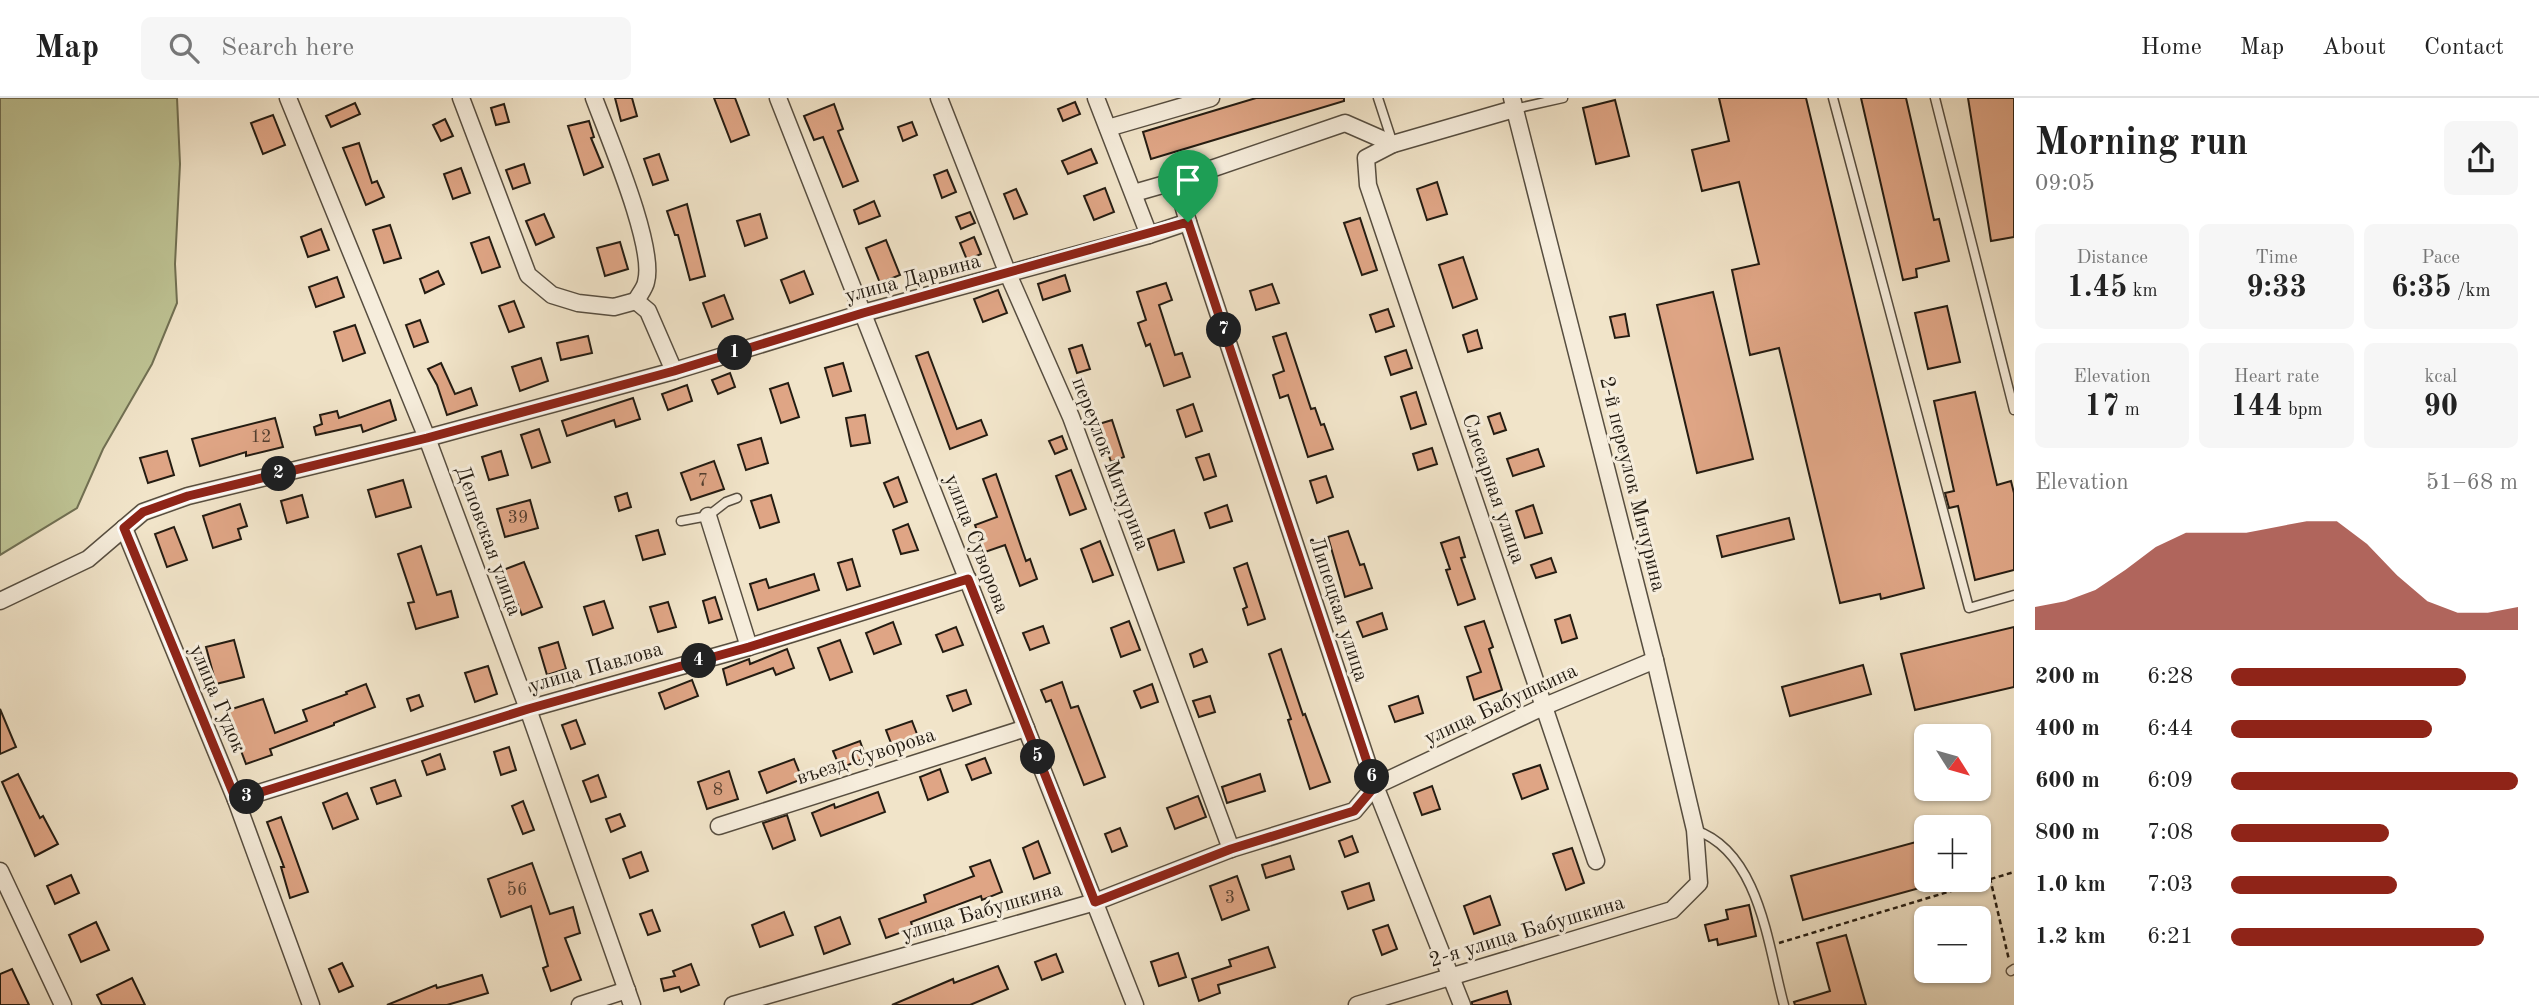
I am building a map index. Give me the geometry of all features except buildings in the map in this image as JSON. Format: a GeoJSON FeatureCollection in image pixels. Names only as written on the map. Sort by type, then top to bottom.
{"type":"FeatureCollection","features":[{"type":"Feature","properties":{"kind":"street","name":"Деповская улица"},"geometry":{"type":"LineString","coordinates":[[288,98],[427,438],[528,709],[629,997]]}},
{"type":"Feature","properties":{"kind":"street"},"geometry":{"type":"LineString","coordinates":[[461,98],[528,275],[552,295],[578,303],[614,307],[636,301],[646,282],[647,259],[640,225],[594,98]]}},
{"type":"Feature","properties":{"kind":"street","name":"улица Суворова"},"geometry":{"type":"LineString","coordinates":[[778,98],[1135,1005]]}},
{"type":"Feature","properties":{"kind":"street","name":"переулок Мичурина"},"geometry":{"type":"LineString","coordinates":[[939,98],[1008,274],[1071,417],[1231,849]]}},
{"type":"Feature","properties":{"kind":"street"},"geometry":{"type":"LineString","coordinates":[[1096,98],[1149,235]]}},
{"type":"Feature","properties":{"kind":"street"},"geometry":{"type":"LineString","coordinates":[[1108,128],[1211,98]]}},
{"type":"Feature","properties":{"kind":"street"},"geometry":{"type":"LineString","coordinates":[[1135,193],[1345,122],[1393,144],[1513,103]]}},
{"type":"Feature","properties":{"kind":"street","name":"2-й переулок Мичурина"},"geometry":{"type":"LineString","coordinates":[[1513,103],[1655,660],[1695,830],[1699,883]]}},
{"type":"Feature","properties":{"kind":"street","name":"Слесарная улица"},"geometry":{"type":"LineString","coordinates":[[1393,144],[1366,158],[1368,186],[1596,861]]}},
{"type":"Feature","properties":{"kind":"street"},"geometry":{"type":"LineString","coordinates":[[1176,181],[1188,222]]}},
{"type":"Feature","properties":{"kind":"street","name":"улица Дарвина"},"geometry":{"type":"LineString","coordinates":[[0,601],[88,559],[143,512],[188,496],[427,438],[674,371],[863,313],[1188,222]]}},
{"type":"Feature","properties":{"kind":"street","name":"Липецкая улица"},"geometry":{"type":"LineString","coordinates":[[1188,222],[1375,786],[1462,1005]]}},
{"type":"Feature","properties":{"kind":"street"},"geometry":{"type":"LineString","coordinates":[[636,301],[648,312],[674,371]]}},
{"type":"Feature","properties":{"kind":"street"},"geometry":{"type":"LineString","coordinates":[[708,516],[749,647]]}},
{"type":"Feature","properties":{"kind":"street","name":"улица Гудок"},"geometry":{"type":"LineString","coordinates":[[124,528],[236,800],[311,1005]]}},
{"type":"Feature","properties":{"kind":"street","name":"улица Павлова"},"geometry":{"type":"LineString","coordinates":[[236,800],[528,709],[749,647],[968,579]]}},
{"type":"Feature","properties":{"kind":"street","name":"улица Бабушкина"},"geometry":{"type":"LineString","coordinates":[[733,1005],[1095,902],[1231,849],[1354,811],[1375,786],[1545,706],[1655,660]]}},
{"type":"Feature","properties":{"kind":"street","name":"въезд Суворова"},"geometry":{"type":"LineString","coordinates":[[719,826],[1026,728]]}},
{"type":"Feature","properties":{"kind":"street"},"geometry":{"type":"LineString","coordinates":[[0,871],[63,1005]]}},
{"type":"Feature","properties":{"kind":"street","name":"2-я улица Бабушкина"},"geometry":{"type":"LineString","coordinates":[[1357,1005],[1672,910],[1699,883]]}},
{"type":"Feature","properties":{"kind":"street"},"geometry":{"type":"LineString","coordinates":[[580,1005],[629,997]]}},
{"type":"Feature","properties":{"kind":"lane"},"geometry":{"type":"LineString","coordinates":[[1378,98],[1393,144]]}},
{"type":"Feature","properties":{"kind":"lane"},"geometry":{"type":"LineString","coordinates":[[1513,103],[1563,98]]}},
{"type":"Feature","properties":{"kind":"lane"},"geometry":{"type":"LineString","coordinates":[[1833,98],[1969,608],[2014,595]]}},
{"type":"Feature","properties":{"kind":"lane"},"geometry":{"type":"LineString","coordinates":[[1935,98],[2014,410]]}},
{"type":"Feature","properties":{"kind":"lane"},"geometry":{"type":"LineString","coordinates":[[681,521],[708,516],[726,502],[737,498]]}},
{"type":"Feature","properties":{"kind":"lane"},"geometry":{"type":"LineString","coordinates":[[1695,830],[1712,836],[1742,867],[1762,912],[1784,1005]]}},
{"type":"Feature","properties":{"kind":"path"},"geometry":{"type":"LineString","coordinates":[[1991,878],[2014,872]]}},
{"type":"Feature","properties":{"kind":"path"},"geometry":{"type":"LineString","coordinates":[[1991,882],[2013,970]]}},
{"type":"Feature","properties":{"kind":"path"},"geometry":{"type":"LineString","coordinates":[[1769,946],[1944,892]]}},
{"type":"Feature","properties":{"kind":"green space"},"geometry":{"type":"Polygon","coordinates":[[[0,98],[177,98],[180,164],[175,264],[177,303],[152,364],[103,449],[77,508],[0,555],[0,98]]]}},
{"type":"Feature","properties":{"kind":"route"},"geometry":{"type":"LineString","coordinates":[[1188,222],[1375,786],[1354,811],[1231,849],[1095,902],[968,579],[749,647],[528,709],[236,800],[124,528],[143,512],[188,496],[427,438],[674,371],[863,313],[1188,222]]}}]}
